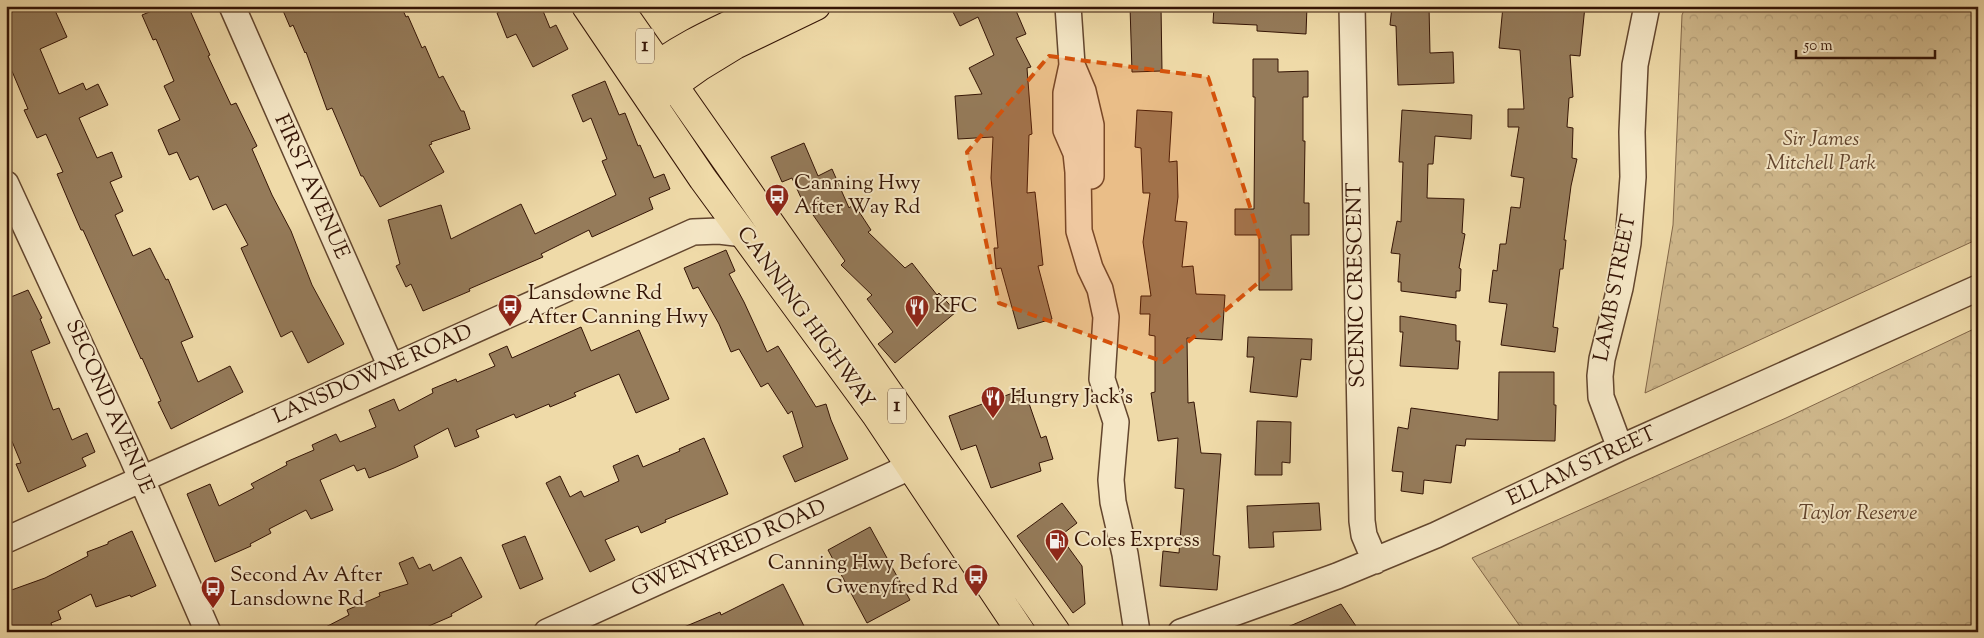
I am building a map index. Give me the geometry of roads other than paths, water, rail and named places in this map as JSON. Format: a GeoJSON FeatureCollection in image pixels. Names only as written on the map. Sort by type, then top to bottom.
{"type":"FeatureCollection","features":[{"type":"Feature","properties":{"kind":"main road","name":"CANNING HIGHWAY"},"geometry":{"type":"LineString","coordinates":[[586,6],[667,128],[793,299],[912,466],[1021,632]]}},
{"type":"Feature","properties":{"kind":"main road","name":"CANNING HIGHWAY"},"geometry":{"type":"LineString","coordinates":[[618,6],[1056,632]]}},
{"type":"Feature","properties":{"kind":"main road"},"geometry":{"type":"LineString","coordinates":[[644,91],[716,31],[770,6]]}},
{"type":"Feature","properties":{"kind":"main road"},"geometry":{"type":"LineString","coordinates":[[665,74],[735,45],[816,6]]}},
{"type":"Feature","properties":{"kind":"street","name":"FIRST AVENUE"},"geometry":{"type":"LineString","coordinates":[[232,6],[391,367]]}},
{"type":"Feature","properties":{"kind":"street"},"geometry":{"type":"LineString","coordinates":[[1068,6],[1072,65],[1083,92],[1091,125],[1084,165],[1079,231],[1090,268],[1100,289],[1106,317],[1102,379],[1116,422],[1111,480],[1113,502],[1125,554],[1136,632]]}},
{"type":"Feature","properties":{"kind":"street","name":"SCENIC CRESCENT"},"geometry":{"type":"LineString","coordinates":[[1352,6],[1362,520],[1364,535],[1375,561]]}},
{"type":"Feature","properties":{"kind":"street","name":"LAMB STREET"},"geometry":{"type":"LineString","coordinates":[[1620,448],[1601,397],[1600,376],[1602,359],[1620,288],[1628,243],[1633,177],[1632,132],[1636,65],[1647,6]]}},
{"type":"Feature","properties":{"kind":"street","name":"SECOND AVENUE"},"geometry":{"type":"LineString","coordinates":[[6,184],[142,479],[208,632]]}},
{"type":"Feature","properties":{"kind":"street","name":"LANSDOWNE ROAD"},"geometry":{"type":"LineString","coordinates":[[6,540],[694,232],[719,231],[744,234]]}},
{"type":"Feature","properties":{"kind":"street","name":"ELLAM STREET"},"geometry":{"type":"LineString","coordinates":[[1181,632],[1337,576],[1436,535],[1620,448],[1978,288]]}},
{"type":"Feature","properties":{"kind":"street","name":"GWENYFRED ROAD"},"geometry":{"type":"LineString","coordinates":[[547,632],[912,466]]}},
{"type":"Feature","properties":{"kind":"place","name":"Canning Hwy After Way Rd"},"geometry":{"type":"Point","coordinates":[777,217]}},
{"type":"Feature","properties":{"kind":"place","name":"Lansdowne Rd After Canning Hwy"},"geometry":{"type":"Point","coordinates":[510,327]}},
{"type":"Feature","properties":{"kind":"place","name":"KFC"},"geometry":{"type":"Point","coordinates":[917,328]}},
{"type":"Feature","properties":{"kind":"place","name":"Hungry Jack's"},"geometry":{"type":"Point","coordinates":[993,419]}},
{"type":"Feature","properties":{"kind":"place","name":"Coles Express"},"geometry":{"type":"Point","coordinates":[1057,562]}},
{"type":"Feature","properties":{"kind":"place","name":"Canning Hwy Before Gwenyfred Rd"},"geometry":{"type":"Point","coordinates":[976,597]}},
{"type":"Feature","properties":{"kind":"place","name":"Second Av After Lansdowne Rd"},"geometry":{"type":"Point","coordinates":[213,609]}},
{"type":"Feature","properties":{"kind":"park label","name":"Sir James Mitchell Park"},"geometry":{"type":"Point","coordinates":[1821,152]}},
{"type":"Feature","properties":{"kind":"park label","name":"Taylor Reserve"},"geometry":{"type":"Point","coordinates":[1858,514]}}]}
